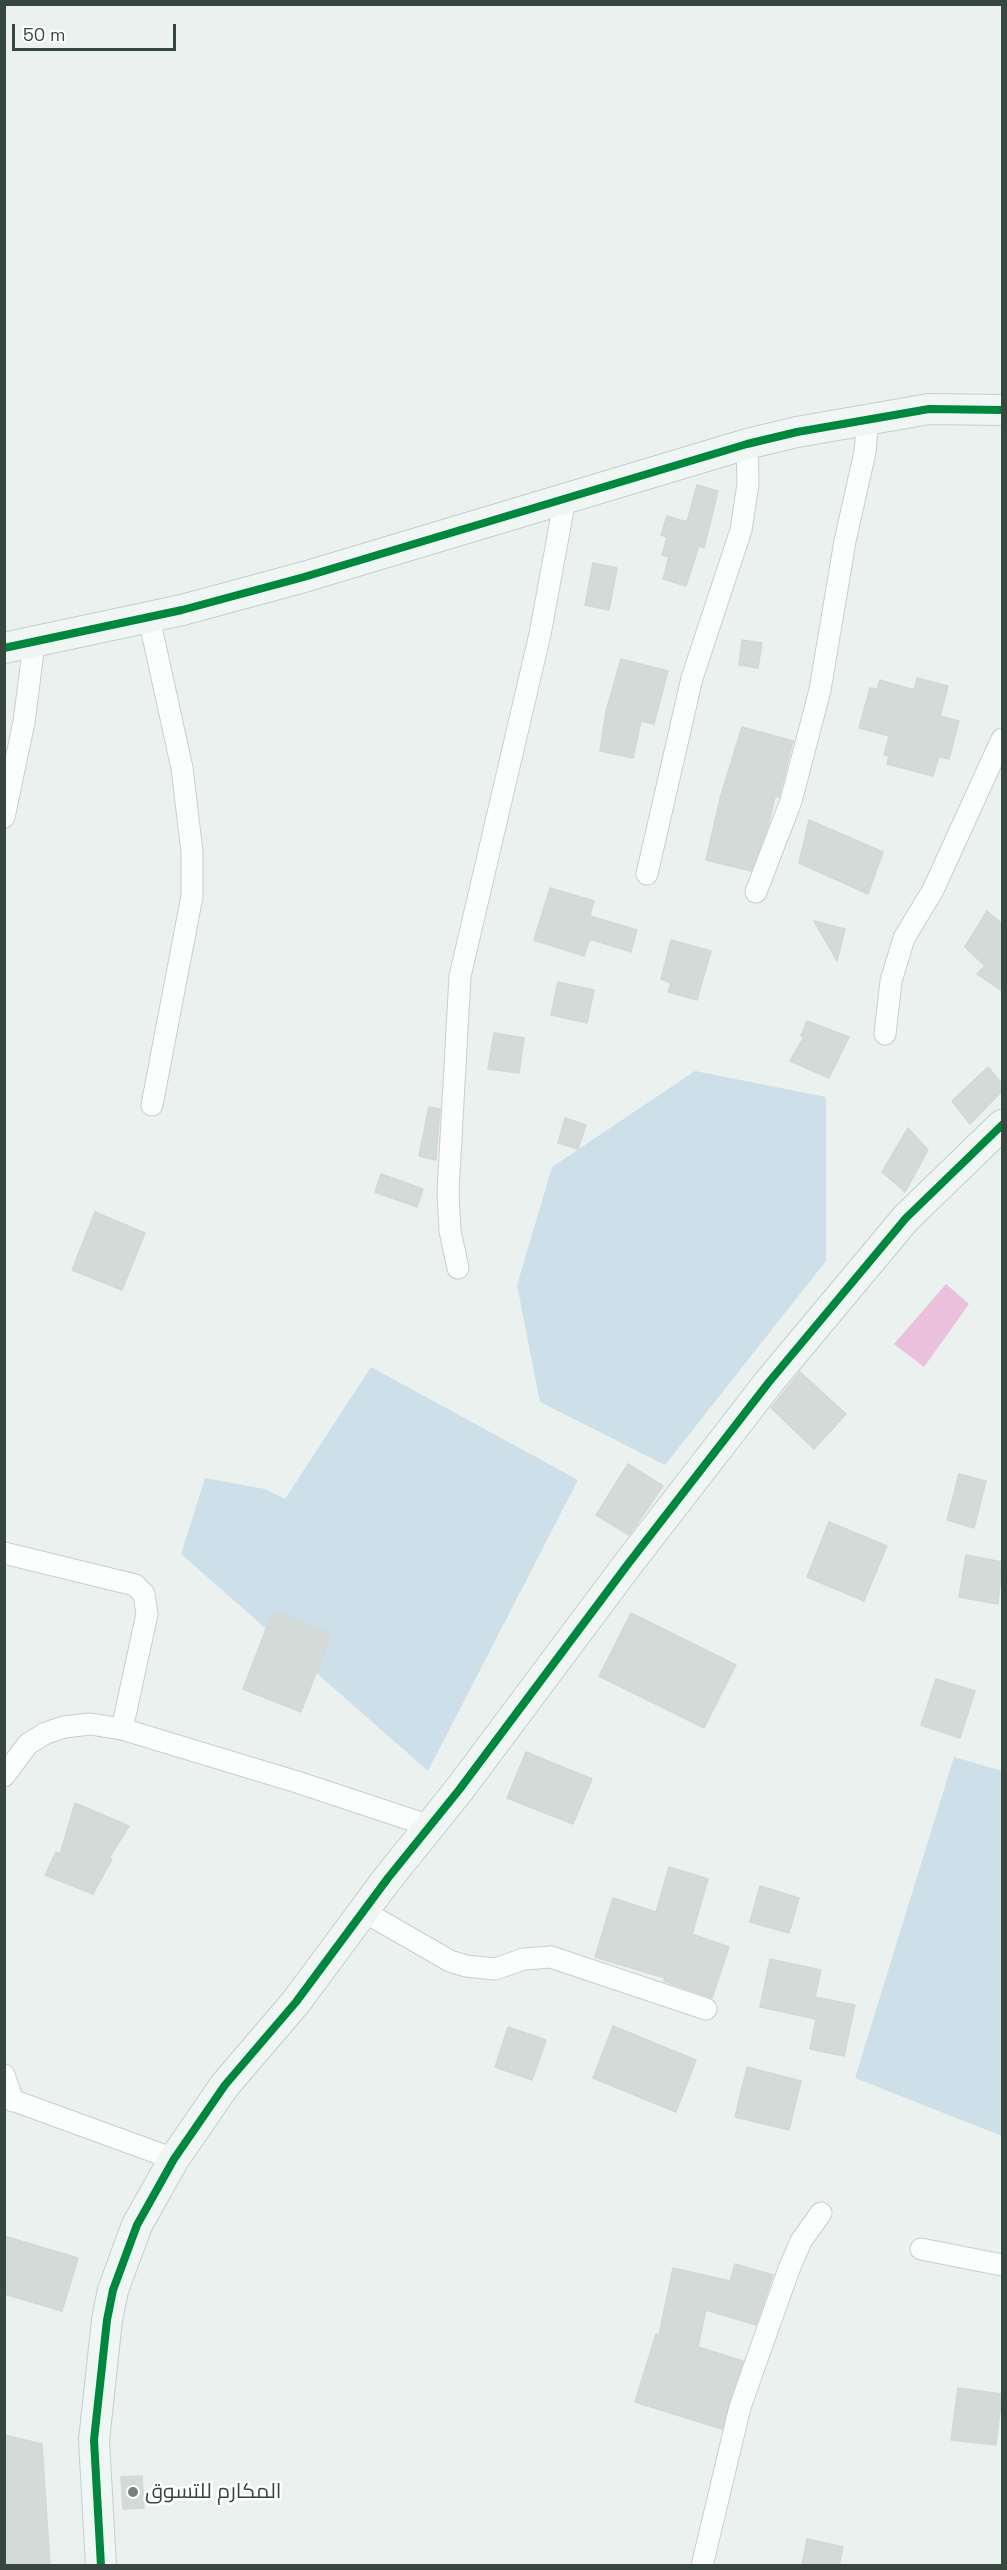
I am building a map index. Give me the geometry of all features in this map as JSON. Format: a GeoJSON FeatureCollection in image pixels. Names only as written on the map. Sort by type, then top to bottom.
{"type":"FeatureCollection","features":[{"type":"Feature","properties":{"kind":"street"},"geometry":{"type":"LineString","coordinates":[[4,648],[34,644],[149,618],[304,578],[747,444],[868,417],[928,409],[1002,410]]}},
{"type":"Feature","properties":{"kind":"street"},"geometry":{"type":"LineString","coordinates":[[756,892],[791,801],[820,690],[845,542],[865,452],[868,417]]}},
{"type":"Feature","properties":{"kind":"street"},"geometry":{"type":"LineString","coordinates":[[647,874],[692,678],[741,530],[748,484],[747,444]]}},
{"type":"Feature","properties":{"kind":"street"},"geometry":{"type":"LineString","coordinates":[[458,1268],[450,1231],[448,1192],[460,976],[530,678],[565,499]]}},
{"type":"Feature","properties":{"kind":"street"},"geometry":{"type":"LineString","coordinates":[[149,618],[182,768],[192,852],[192,896],[152,1105]]}},
{"type":"Feature","properties":{"kind":"street"},"geometry":{"type":"LineString","coordinates":[[4,817],[24,722],[34,644]]}},
{"type":"Feature","properties":{"kind":"street"},"geometry":{"type":"LineString","coordinates":[[885,1034],[891,981],[904,938],[933,890],[1002,739]]}},
{"type":"Feature","properties":{"kind":"street"},"geometry":{"type":"LineString","coordinates":[[101,2565],[94,2440],[107,2320],[113,2290],[137,2225],[174,2159],[225,2085],[296,2002],[363,1911],[769,1382],[906,1218],[1002,1125]]}},
{"type":"Feature","properties":{"kind":"street"},"geometry":{"type":"LineString","coordinates":[[4,1552],[135,1585],[144,1594],[147,1614],[123,1730]]}},
{"type":"Feature","properties":{"kind":"street"},"geometry":{"type":"LineString","coordinates":[[4,1776],[28,1744],[46,1733],[90,1724],[123,1730],[297,1782],[430,1826]]}},
{"type":"Feature","properties":{"kind":"street"},"geometry":{"type":"LineString","coordinates":[[363,1911],[450,1961],[466,1966],[495,1970],[524,1959],[551,1957],[706,2009]]}},
{"type":"Feature","properties":{"kind":"street"},"geometry":{"type":"LineString","coordinates":[[4,2075],[9,2099],[174,2159]]}},
{"type":"Feature","properties":{"kind":"street"},"geometry":{"type":"LineString","coordinates":[[702,2565],[740,2407],[789,2269],[801,2241],[821,2213]]}},
{"type":"Feature","properties":{"kind":"street"},"geometry":{"type":"LineString","coordinates":[[921,2249],[1002,2265]]}},
{"type":"Feature","properties":{"kind":"shaded area"},"geometry":{"type":"Polygon","coordinates":[[[695,1071],[826,1097],[826,1261],[665,1465],[540,1402],[517,1285],[552,1167],[695,1071]]]}},
{"type":"Feature","properties":{"kind":"shaded area"},"geometry":{"type":"Polygon","coordinates":[[[946,1284],[969,1304],[924,1367],[894,1344],[946,1284]]]}},
{"type":"Feature","properties":{"kind":"shaded area"},"geometry":{"type":"Polygon","coordinates":[[[371,1367],[578,1480],[428,1771],[181,1554],[205,1478],[265,1489],[285,1499],[371,1367]]]}},
{"type":"Feature","properties":{"kind":"shaded area"},"geometry":{"type":"Polygon","coordinates":[[[954,1757],[1002,1771],[1002,2136],[855,2078],[954,1757]]]}},
{"type":"Feature","properties":{"kind":"building"},"geometry":{"type":"Polygon","coordinates":[[[697,485],[718,491],[704,548],[699,546],[686,586],[663,579],[669,557],[662,555],[667,537],[661,535],[667,516],[687,522],[697,485]]]}},
{"type":"Feature","properties":{"kind":"building"},"geometry":{"type":"Polygon","coordinates":[[[593,563],[617,568],[609,610],[585,605],[593,563]]]}},
{"type":"Feature","properties":{"kind":"building"},"geometry":{"type":"Polygon","coordinates":[[[742,640],[762,643],[758,668],[739,665],[742,640]]]}},
{"type":"Feature","properties":{"kind":"building"},"geometry":{"type":"Polygon","coordinates":[[[621,659],[668,671],[654,724],[641,721],[633,758],[600,751],[606,711],[621,659]]]}},
{"type":"Feature","properties":{"kind":"building"},"geometry":{"type":"Polygon","coordinates":[[[917,678],[948,686],[940,716],[959,721],[949,759],[939,757],[933,776],[887,764],[889,756],[884,755],[889,736],[859,728],[870,688],[877,689],[880,680],[914,690],[917,678]]]}},
{"type":"Feature","properties":{"kind":"building"},"geometry":{"type":"Polygon","coordinates":[[[742,727],[793,741],[779,797],[775,797],[769,823],[751,871],[706,860],[721,795],[742,727]]]}},
{"type":"Feature","properties":{"kind":"building"},"geometry":{"type":"Polygon","coordinates":[[[809,820],[883,852],[868,894],[799,863],[809,820]]]}},
{"type":"Feature","properties":{"kind":"building"},"geometry":{"type":"Polygon","coordinates":[[[550,888],[594,901],[590,916],[637,930],[631,952],[590,939],[584,956],[534,940],[550,888]]]}},
{"type":"Feature","properties":{"kind":"building"},"geometry":{"type":"Polygon","coordinates":[[[987,911],[1002,924],[1002,991],[977,974],[985,966],[965,947],[987,911]]]}},
{"type":"Feature","properties":{"kind":"building"},"geometry":{"type":"Polygon","coordinates":[[[814,921],[845,929],[837,961],[814,921]]]}},
{"type":"Feature","properties":{"kind":"building"},"geometry":{"type":"Polygon","coordinates":[[[671,940],[711,951],[697,1000],[668,992],[671,983],[661,979],[671,940]]]}},
{"type":"Feature","properties":{"kind":"building"},"geometry":{"type":"Polygon","coordinates":[[[558,982],[594,990],[587,1023],[551,1015],[558,982]]]}},
{"type":"Feature","properties":{"kind":"building"},"geometry":{"type":"Polygon","coordinates":[[[807,1021],[849,1037],[829,1078],[790,1061],[804,1037],[801,1036],[807,1021]]]}},
{"type":"Feature","properties":{"kind":"building"},"geometry":{"type":"Polygon","coordinates":[[[494,1033],[524,1038],[519,1073],[488,1069],[494,1033]]]}},
{"type":"Feature","properties":{"kind":"building"},"geometry":{"type":"Polygon","coordinates":[[[988,1067],[1002,1084],[1002,1091],[970,1124],[952,1101],[988,1067]]]}},
{"type":"Feature","properties":{"kind":"building"},"geometry":{"type":"Polygon","coordinates":[[[429,1107],[440,1109],[436,1160],[419,1156],[429,1107]]]}},
{"type":"Feature","properties":{"kind":"building"},"geometry":{"type":"Polygon","coordinates":[[[565,1118],[586,1125],[578,1149],[558,1143],[565,1118]]]}},
{"type":"Feature","properties":{"kind":"building"},"geometry":{"type":"Polygon","coordinates":[[[908,1128],[928,1150],[905,1192],[882,1172],[908,1128]]]}},
{"type":"Feature","properties":{"kind":"building"},"geometry":{"type":"Polygon","coordinates":[[[381,1174],[423,1189],[417,1207],[375,1192],[381,1174]]]}},
{"type":"Feature","properties":{"kind":"building"},"geometry":{"type":"Polygon","coordinates":[[[95,1212],[145,1233],[122,1290],[72,1270],[95,1212]]]}},
{"type":"Feature","properties":{"kind":"building"},"geometry":{"type":"Polygon","coordinates":[[[800,1372],[846,1414],[814,1449],[771,1408],[800,1372]]]}},
{"type":"Feature","properties":{"kind":"building"},"geometry":{"type":"Polygon","coordinates":[[[628,1464],[663,1486],[629,1535],[596,1515],[628,1464]]]}},
{"type":"Feature","properties":{"kind":"building"},"geometry":{"type":"Polygon","coordinates":[[[959,1474],[986,1481],[974,1528],[947,1520],[959,1474]]]}},
{"type":"Feature","properties":{"kind":"building"},"geometry":{"type":"Polygon","coordinates":[[[829,1522],[887,1546],[864,1601],[807,1577],[829,1522]]]}},
{"type":"Feature","properties":{"kind":"building"},"geometry":{"type":"Polygon","coordinates":[[[966,1555],[1002,1562],[998,1604],[959,1597],[966,1555]]]}},
{"type":"Feature","properties":{"kind":"building"},"geometry":{"type":"Polygon","coordinates":[[[273,1611],[331,1634],[301,1712],[243,1689],[273,1611]]]}},
{"type":"Feature","properties":{"kind":"building"},"geometry":{"type":"Polygon","coordinates":[[[631,1613],[736,1665],[704,1728],[599,1676],[631,1613]]]}},
{"type":"Feature","properties":{"kind":"building"},"geometry":{"type":"Polygon","coordinates":[[[936,1679],[975,1691],[960,1738],[921,1725],[936,1679]]]}},
{"type":"Feature","properties":{"kind":"building"},"geometry":{"type":"Polygon","coordinates":[[[526,1752],[592,1779],[573,1824],[507,1798],[526,1752]]]}},
{"type":"Feature","properties":{"kind":"building"},"geometry":{"type":"Polygon","coordinates":[[[75,1803],[129,1826],[109,1858],[112,1859],[93,1894],[45,1875],[56,1852],[60,1854],[75,1803]]]}},
{"type":"Feature","properties":{"kind":"building"},"geometry":{"type":"Polygon","coordinates":[[[669,1867],[708,1879],[692,1934],[729,1947],[712,1998],[664,1981],[665,1978],[595,1957],[613,1898],[656,1912],[669,1867]]]}},
{"type":"Feature","properties":{"kind":"building"},"geometry":{"type":"Polygon","coordinates":[[[760,1886],[799,1898],[789,1933],[750,1922],[760,1886]]]}},
{"type":"Feature","properties":{"kind":"building"},"geometry":{"type":"Polygon","coordinates":[[[770,1959],[821,1970],[815,1997],[855,2005],[844,2056],[810,2049],[816,2019],[760,2007],[770,1959]]]}},
{"type":"Feature","properties":{"kind":"building"},"geometry":{"type":"Polygon","coordinates":[[[613,2026],[696,2060],[676,2112],[593,2078],[613,2026]]]}},
{"type":"Feature","properties":{"kind":"building"},"geometry":{"type":"Polygon","coordinates":[[[508,2027],[546,2040],[532,2080],[495,2067],[508,2027]]]}},
{"type":"Feature","properties":{"kind":"building"},"geometry":{"type":"Polygon","coordinates":[[[747,2067],[801,2081],[789,2130],[735,2117],[747,2067]]]}},
{"type":"Feature","properties":{"kind":"building"},"geometry":{"type":"Polygon","coordinates":[[[4,2236],[78,2258],[62,2311],[4,2294],[4,2236]]]}},
{"type":"Feature","properties":{"kind":"building"},"geometry":{"type":"Polygon","coordinates":[[[735,2264],[773,2275],[756,2325],[706,2310],[698,2347],[743,2361],[722,2429],[635,2402],[656,2334],[659,2335],[673,2268],[730,2281],[735,2264]]]}},
{"type":"Feature","properties":{"kind":"building"},"geometry":{"type":"Polygon","coordinates":[[[958,2388],[1002,2394],[996,2445],[951,2440],[958,2388]]]}},
{"type":"Feature","properties":{"kind":"building"},"geometry":{"type":"Polygon","coordinates":[[[4,2435],[42,2444],[50,2565],[4,2565],[4,2435]]]}},
{"type":"Feature","properties":{"kind":"building","name":"المكارم للتسوق"},"geometry":{"type":"Polygon","coordinates":[[[142,2476],[144,2508],[123,2509],[121,2477],[142,2476]]]}},
{"type":"Feature","properties":{"kind":"building"},"geometry":{"type":"Polygon","coordinates":[[[807,2539],[843,2547],[839,2565],[802,2565],[807,2539]]]}},
{"type":"Feature","properties":{"kind":"cycle path"},"geometry":{"type":"LineString","coordinates":[[4,648],[182,610],[304,577],[747,444],[797,432],[929,409],[1002,410]]}},
{"type":"Feature","properties":{"kind":"cycle path"},"geometry":{"type":"LineString","coordinates":[[101,2566],[94,2440],[107,2320],[113,2290],[137,2225],[174,2159],[225,2085],[296,2002],[388,1878],[459,1790],[628,1564],[769,1382],[906,1218],[1002,1125]]}},
{"type":"Feature","properties":{"kind":"place","name":"المكارم للتسوق"},"geometry":{"type":"Point","coordinates":[133,2492]}}]}
